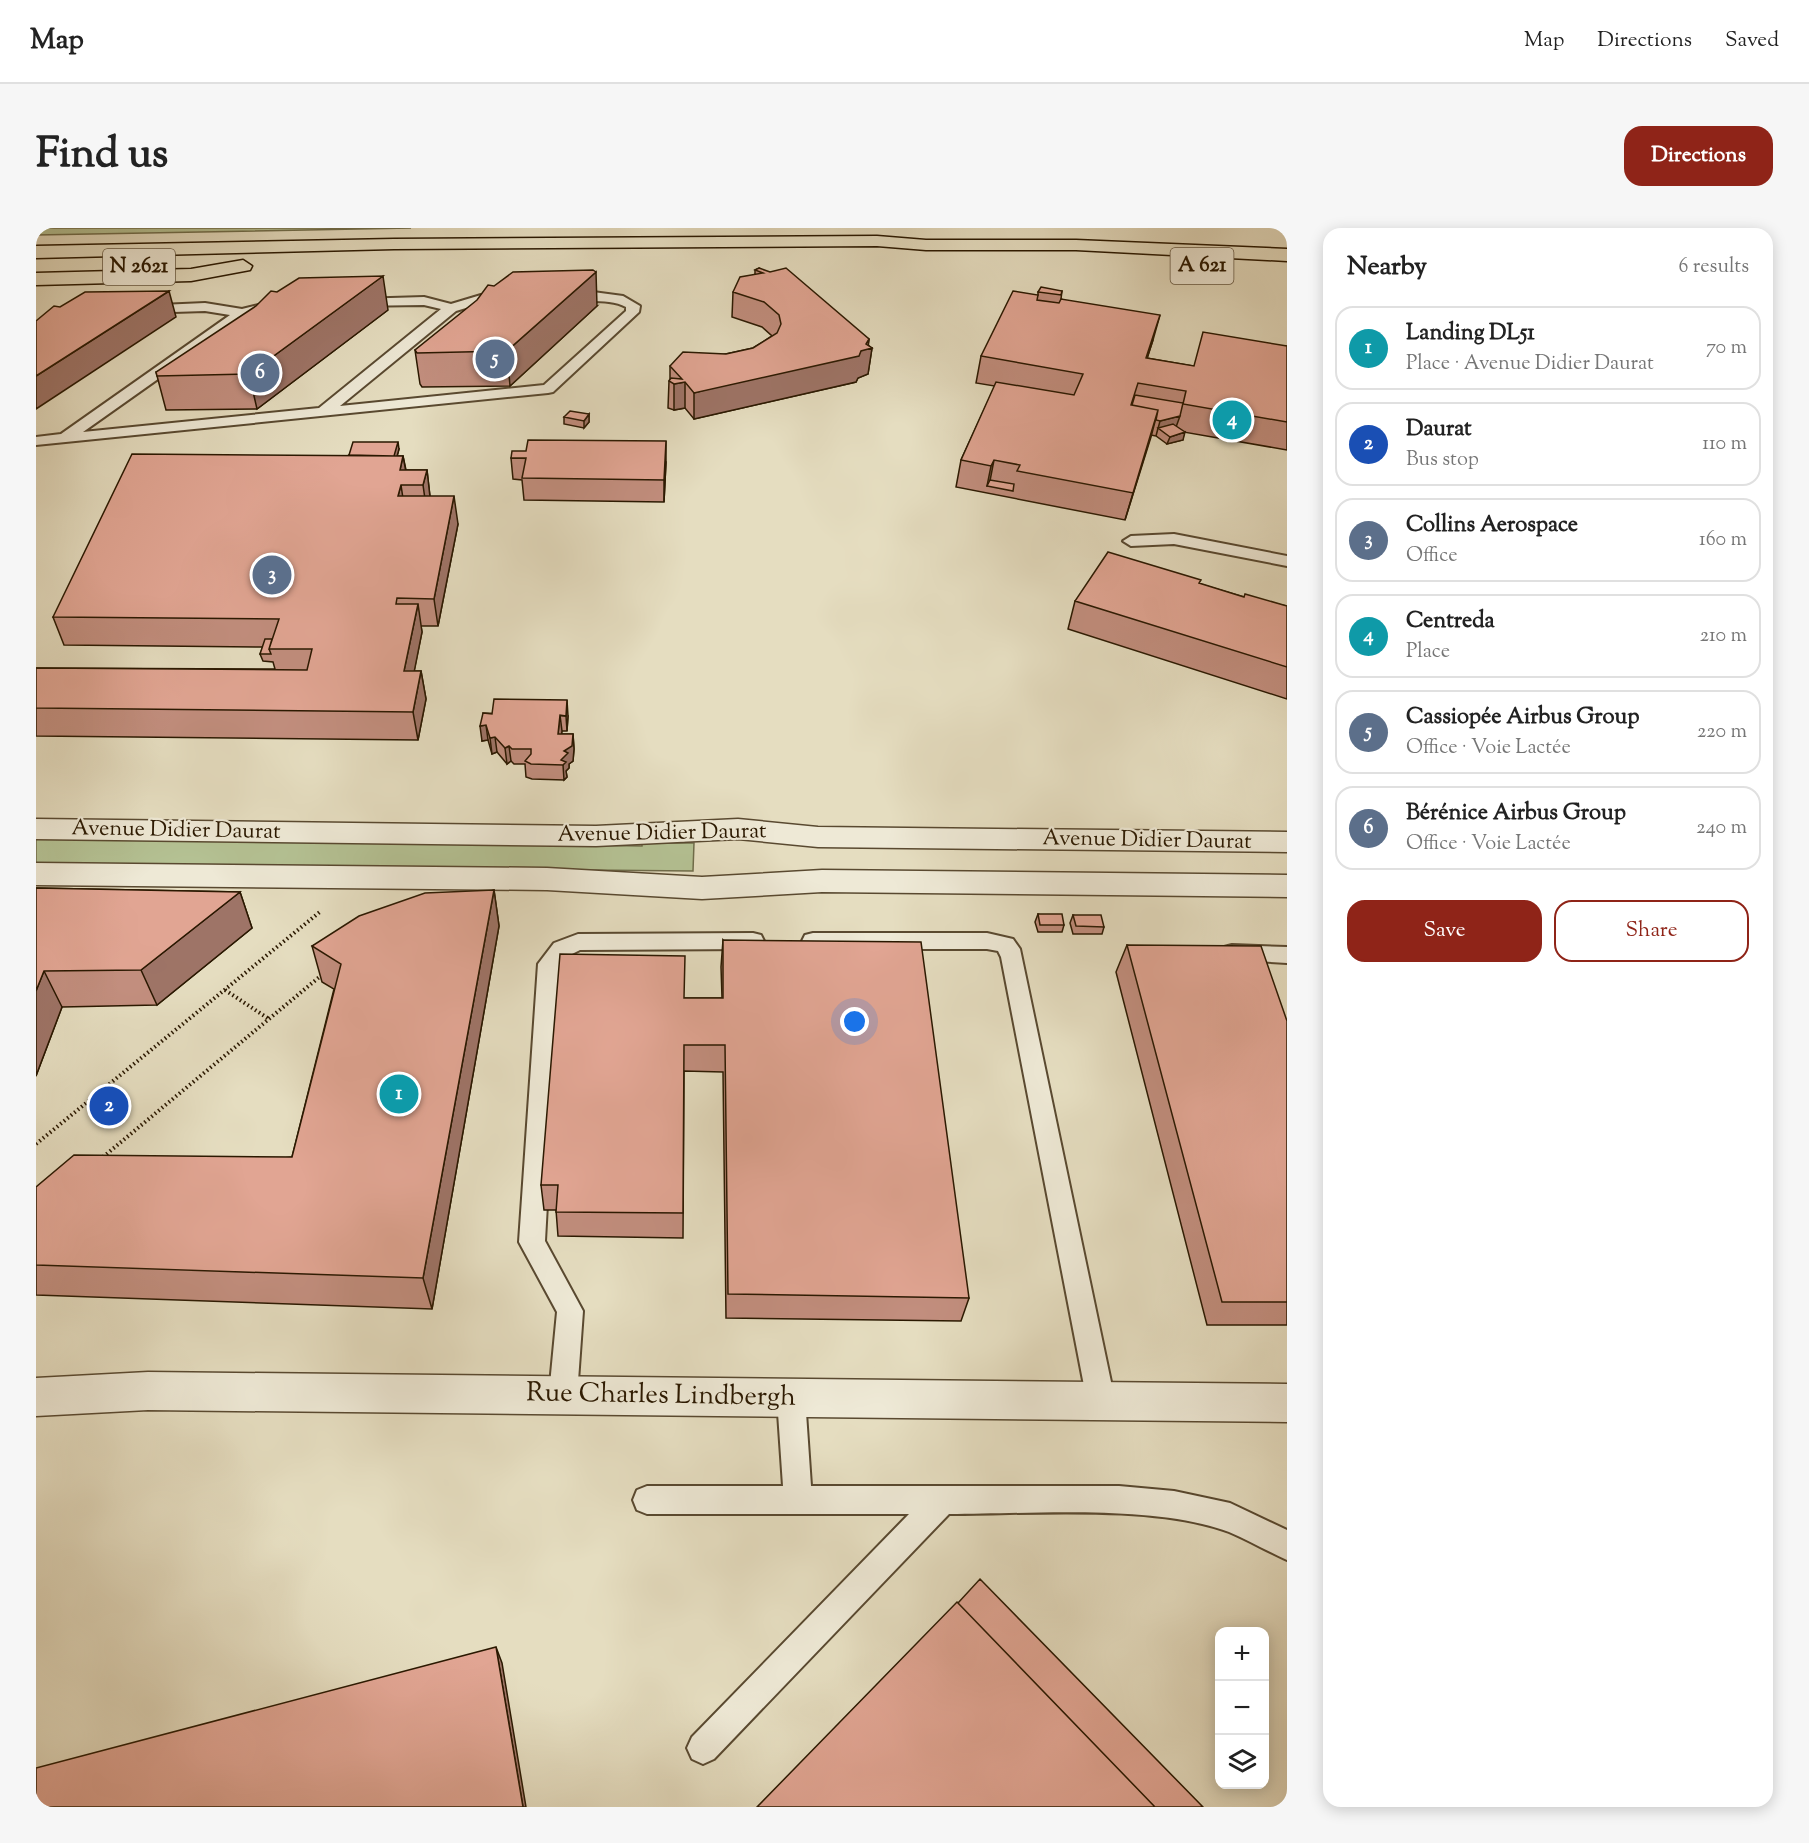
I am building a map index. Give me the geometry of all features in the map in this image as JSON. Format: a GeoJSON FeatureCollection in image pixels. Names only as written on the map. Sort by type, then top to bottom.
{"type":"FeatureCollection","features":[{"type":"Feature","properties":{"kind":"highway"},"geometry":{"type":"LineString","coordinates":[[877,241],[906,235],[1287,238]]}},
{"type":"Feature","properties":{"kind":"highway","name":"A 621"},"geometry":{"type":"LineString","coordinates":[[36,252],[428,243],[877,241],[926,245],[1099,246],[1287,255]]}},
{"type":"Feature","properties":{"kind":"highway","name":"A 621"},"geometry":{"type":"LineString","coordinates":[[431,262],[1118,260],[1287,272]]}},
{"type":"Feature","properties":{"kind":"highway"},"geometry":{"type":"LineString","coordinates":[[36,279],[191,275],[243,266],[266,266]]}},
{"type":"Feature","properties":{"kind":"highway","name":"N 2621"},"geometry":{"type":"LineString","coordinates":[[36,268],[243,266]]}},
{"type":"Feature","properties":{"kind":"street","name":"Avenue Didier Daurat"},"geometry":{"type":"LineString","coordinates":[[36,829],[596,836],[738,829],[818,837],[1287,842]]}},
{"type":"Feature","properties":{"kind":"street","name":"Avenue Didier Daurat"},"geometry":{"type":"LineString","coordinates":[[36,874],[547,879],[702,888],[822,881],[1287,886]]}},
{"type":"Feature","properties":{"kind":"street","name":"Rue Charles Lindbergh"},"geometry":{"type":"LineString","coordinates":[[36,1397],[148,1391],[1287,1402]]}},
{"type":"Feature","properties":{"kind":"lane"},"geometry":{"type":"LineString","coordinates":[[36,441],[548,389],[632,312],[633,306],[623,299],[608,296],[549,297]]}},
{"type":"Feature","properties":{"kind":"lane"},"geometry":{"type":"LineString","coordinates":[[322,413],[451,308],[481,299],[527,298]]}},
{"type":"Feature","properties":{"kind":"lane"},"geometry":{"type":"LineString","coordinates":[[344,303],[423,301],[451,308]]}},
{"type":"Feature","properties":{"kind":"lane"},"geometry":{"type":"LineString","coordinates":[[65,438],[242,313],[276,304],[298,304]]}},
{"type":"Feature","properties":{"kind":"lane"},"geometry":{"type":"LineString","coordinates":[[123,310],[205,307],[242,313]]}},
{"type":"Feature","properties":{"kind":"lane"},"geometry":{"type":"LineString","coordinates":[[1131,541],[1174,539],[1287,561]]}},
{"type":"Feature","properties":{"kind":"lane"},"geometry":{"type":"LineString","coordinates":[[563,1395],[570,1311],[532,1242],[549,964],[562,949],[578,942],[987,941],[1005,945],[1012,955],[1101,1401]]}},
{"type":"Feature","properties":{"kind":"lane"},"geometry":{"type":"LineString","coordinates":[[1210,953],[1281,953],[1287,955]]}},
{"type":"Feature","properties":{"kind":"lane"},"geometry":{"type":"LineString","coordinates":[[790,1398],[798,1500]]}},
{"type":"Feature","properties":{"kind":"lane"},"geometry":{"type":"LineString","coordinates":[[647,1500],[1119,1500],[1174,1505],[1230,1518],[1287,1545]]}},
{"type":"Feature","properties":{"kind":"lane"},"geometry":{"type":"LineString","coordinates":[[704,1748],[943,1500]]}},
{"type":"Feature","properties":{"kind":"path"},"geometry":{"type":"LineString","coordinates":[[36,1144],[327,907]]}},
{"type":"Feature","properties":{"kind":"path"},"geometry":{"type":"LineString","coordinates":[[97,1163],[328,970]]}},
{"type":"Feature","properties":{"kind":"path"},"geometry":{"type":"LineString","coordinates":[[225,990],[270,1019]]}},
{"type":"Feature","properties":{"kind":"green space"},"geometry":{"type":"Polygon","coordinates":[[[36,228],[411,228],[36,235],[36,228]]]}},
{"type":"Feature","properties":{"kind":"green space"},"geometry":{"type":"Polygon","coordinates":[[[36,837],[642,846],[642,843],[694,843],[693,871],[36,865],[36,837]]]}},
{"type":"Feature","properties":{"kind":"building"},"geometry":{"type":"Polygon","coordinates":[[[759,268],[770,272],[786,268],[869,339],[866,344],[872,348],[861,351],[859,356],[694,393],[685,382],[674,384],[669,381],[671,378],[682,379],[670,366],[683,352],[726,354],[753,348],[777,333],[781,324],[779,315],[764,302],[733,292],[740,277],[763,273],[755,270],[759,268]]]}},
{"type":"Feature","properties":{"kind":"building"},"geometry":{"type":"Polygon","coordinates":[[[593,270],[596,272],[507,351],[417,353],[415,350],[477,300],[488,285],[494,286],[513,272],[593,270]]]}},
{"type":"Feature","properties":{"kind":"building"},"geometry":{"type":"Polygon","coordinates":[[[383,276],[249,374],[157,376],[156,372],[256,306],[271,291],[277,292],[299,278],[383,276]]]}},
{"type":"Feature","properties":{"kind":"building"},"geometry":{"type":"Polygon","coordinates":[[[1041,287],[1062,291],[1061,295],[1038,292],[1041,287]]]}},
{"type":"Feature","properties":{"kind":"building"},"geometry":{"type":"Polygon","coordinates":[[[169,291],[36,376],[36,321],[54,306],[60,307],[85,292],[169,291]]]}},
{"type":"Feature","properties":{"kind":"building"},"geometry":{"type":"Polygon","coordinates":[[[1013,291],[1038,295],[1037,300],[1059,303],[1061,299],[1160,315],[1146,358],[1194,366],[1203,332],[1287,346],[1287,422],[1183,404],[1186,391],[1138,383],[1131,405],[1158,410],[1133,493],[1017,471],[1020,465],[994,460],[991,466],[961,460],[996,382],[1074,395],[1083,374],[981,356],[1013,291]]]}},
{"type":"Feature","properties":{"kind":"building"},"geometry":{"type":"Polygon","coordinates":[[[1135,395],[1183,403],[1180,416],[1156,420],[1158,410],[1132,405],[1135,395]]]}},
{"type":"Feature","properties":{"kind":"building"},"geometry":{"type":"Polygon","coordinates":[[[570,411],[589,414],[584,421],[564,417],[570,411]]]}},
{"type":"Feature","properties":{"kind":"building"},"geometry":{"type":"Polygon","coordinates":[[[1173,424],[1185,432],[1170,437],[1158,428],[1173,424]]]}},
{"type":"Feature","properties":{"kind":"building"},"geometry":{"type":"Polygon","coordinates":[[[528,440],[666,441],[664,480],[522,478],[526,458],[511,458],[512,451],[526,451],[528,440]]]}},
{"type":"Feature","properties":{"kind":"building"},"geometry":{"type":"Polygon","coordinates":[[[353,442],[398,442],[394,456],[349,455],[353,442]]]}},
{"type":"Feature","properties":{"kind":"building"},"geometry":{"type":"Polygon","coordinates":[[[132,454],[403,456],[400,470],[427,470],[423,485],[401,485],[398,496],[454,496],[434,599],[397,598],[396,604],[418,604],[404,671],[421,671],[413,712],[36,708],[36,668],[307,670],[312,649],[269,649],[279,619],[53,617],[132,454]]]}},
{"type":"Feature","properties":{"kind":"building"},"geometry":{"type":"Polygon","coordinates":[[[990,480],[1014,484],[1013,491],[987,486],[990,480]]]}},
{"type":"Feature","properties":{"kind":"building"},"geometry":{"type":"Polygon","coordinates":[[[1108,552],[1201,580],[1199,583],[1244,597],[1245,594],[1287,606],[1287,667],[1075,601],[1108,552]]]}},
{"type":"Feature","properties":{"kind":"building"},"geometry":{"type":"Polygon","coordinates":[[[265,639],[272,639],[269,649],[271,654],[260,654],[265,639]]]}},
{"type":"Feature","properties":{"kind":"building"},"geometry":{"type":"Polygon","coordinates":[[[494,699],[567,700],[566,716],[560,715],[558,734],[573,734],[572,746],[564,751],[568,753],[561,760],[566,762],[563,765],[531,764],[525,761],[531,754],[531,749],[512,749],[509,746],[505,748],[495,737],[490,738],[486,725],[480,726],[483,713],[492,714],[494,699]]]}},
{"type":"Feature","properties":{"kind":"building"},"geometry":{"type":"Polygon","coordinates":[[[36,888],[240,892],[141,970],[44,971],[36,991],[36,888]]]}},
{"type":"Feature","properties":{"kind":"building"},"geometry":{"type":"Polygon","coordinates":[[[494,890],[423,1278],[36,1265],[36,1187],[74,1155],[292,1157],[341,964],[312,946],[359,916],[425,893],[494,890]]]}},
{"type":"Feature","properties":{"kind":"building"},"geometry":{"type":"Polygon","coordinates":[[[1038,914],[1062,914],[1064,925],[1040,925],[1038,914]]]}},
{"type":"Feature","properties":{"kind":"building"},"geometry":{"type":"Polygon","coordinates":[[[1073,915],[1101,915],[1104,927],[1076,926],[1073,915]]]}},
{"type":"Feature","properties":{"kind":"building"},"geometry":{"type":"Polygon","coordinates":[[[723,940],[921,942],[969,1298],[728,1294],[725,1045],[684,1045],[683,1213],[556,1212],[558,1185],[541,1185],[560,954],[685,956],[684,998],[723,998],[723,940]]]}},
{"type":"Feature","properties":{"kind":"building"},"geometry":{"type":"Polygon","coordinates":[[[1127,945],[1261,946],[1287,1021],[1287,1302],[1222,1302],[1127,945]]]}},
{"type":"Feature","properties":{"kind":"building"},"geometry":{"type":"Polygon","coordinates":[[[980,1579],[1203,1807],[1155,1807],[958,1603],[980,1579]]]}},
{"type":"Feature","properties":{"kind":"building"},"geometry":{"type":"Polygon","coordinates":[[[957,1602],[1155,1807],[757,1807],[957,1602]]]}},
{"type":"Feature","properties":{"kind":"building"},"geometry":{"type":"Polygon","coordinates":[[[496,1647],[523,1807],[36,1807],[36,1768],[496,1647]]]}},
{"type":"Feature","properties":{"kind":"place","name":"Cassiopée Airbus Group"},"geometry":{"type":"Point","coordinates":[495,359]}},
{"type":"Feature","properties":{"kind":"place","name":"Bérénice Airbus Group"},"geometry":{"type":"Point","coordinates":[260,373]}},
{"type":"Feature","properties":{"kind":"place","name":"Centreda"},"geometry":{"type":"Point","coordinates":[1232,420]}},
{"type":"Feature","properties":{"kind":"place","name":"Collins Aerospace"},"geometry":{"type":"Point","coordinates":[272,575]}},
{"type":"Feature","properties":{"kind":"place","name":"Landing DL51"},"geometry":{"type":"Point","coordinates":[399,1094]}},
{"type":"Feature","properties":{"kind":"place","name":"Daurat"},"geometry":{"type":"Point","coordinates":[109,1106]}}]}
